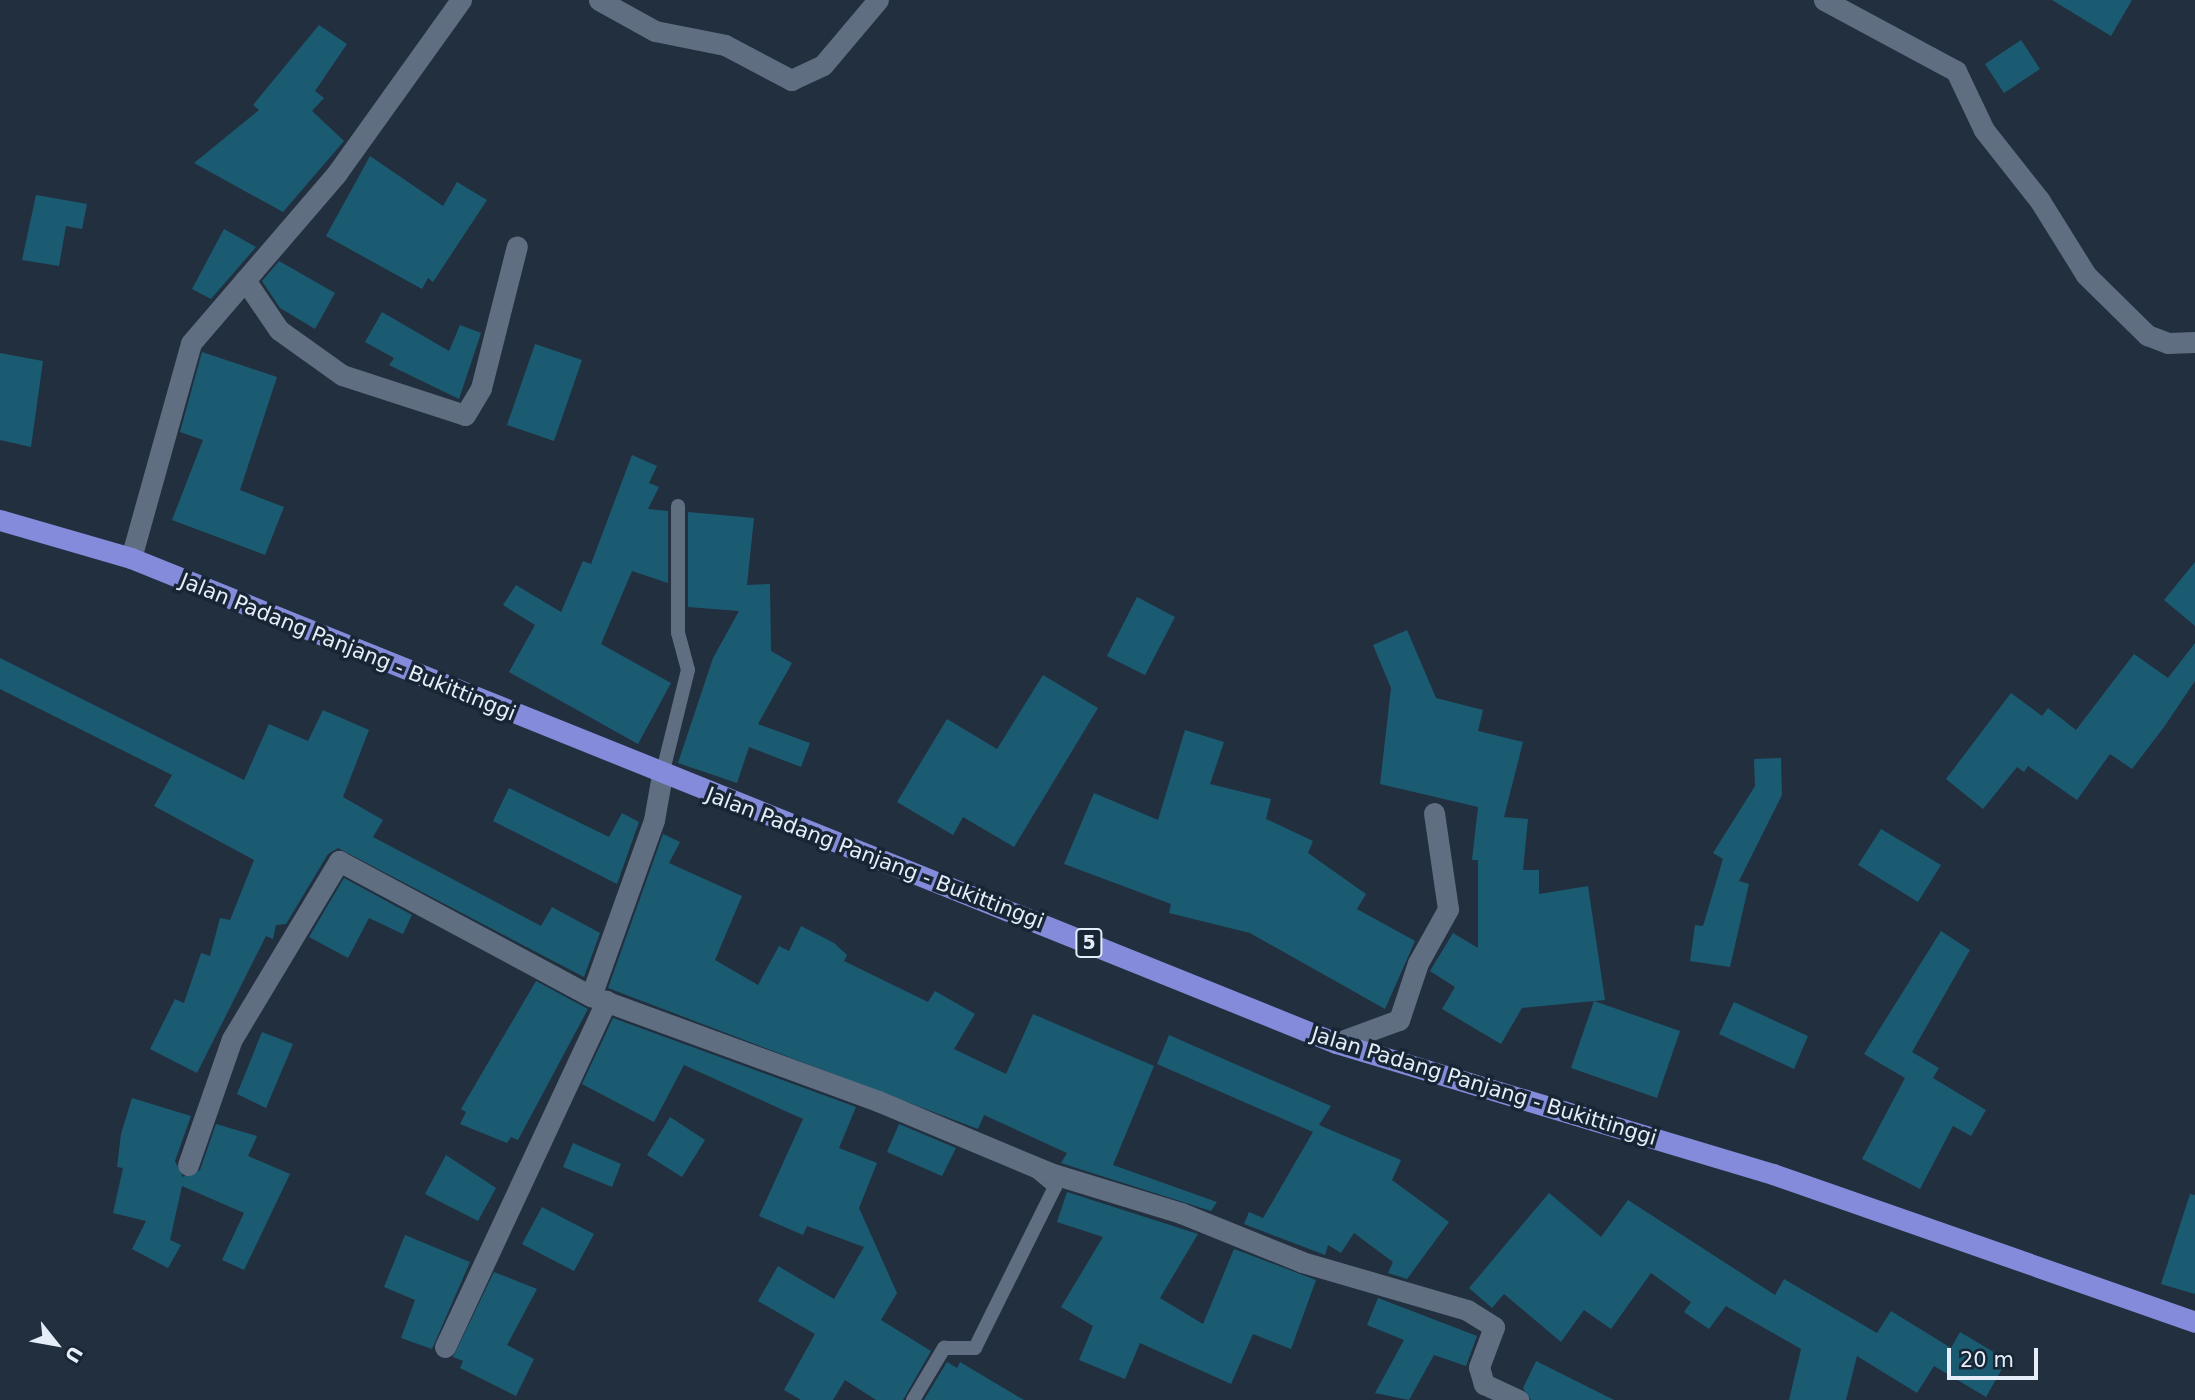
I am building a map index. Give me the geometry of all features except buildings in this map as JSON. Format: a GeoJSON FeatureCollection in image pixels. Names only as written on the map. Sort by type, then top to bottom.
{"type":"FeatureCollection","features":[{"type":"Feature","properties":{"kind":"highway","name":"Jalan Padang Panjang - Bukittinggi"},"geometry":{"type":"LineString","coordinates":[[0,520],[131,558],[662,775],[1336,1043],[1773,1174],[2195,1322]]}},
{"type":"Feature","properties":{"kind":"street"},"geometry":{"type":"LineString","coordinates":[[131,558],[191,343],[337,173],[461,0]]}},
{"type":"Feature","properties":{"kind":"street"},"geometry":{"type":"LineString","coordinates":[[599,0],[655,31],[724,45],[791,80],[823,65],[878,0]]}},
{"type":"Feature","properties":{"kind":"street"},"geometry":{"type":"LineString","coordinates":[[1824,0],[1956,71],[1984,130],[2040,201],[2086,275],[2147,335],[2168,343],[2195,342]]}},
{"type":"Feature","properties":{"kind":"street"},"geometry":{"type":"LineString","coordinates":[[245,280],[279,330],[342,375],[465,415],[481,388],[517,246]]}},
{"type":"Feature","properties":{"kind":"street"},"geometry":{"type":"LineString","coordinates":[[445,1347],[599,998],[654,820],[662,775]]}},
{"type":"Feature","properties":{"kind":"street"},"geometry":{"type":"LineString","coordinates":[[1336,1043],[1399,1020],[1418,963],[1448,909],[1434,813]]}},
{"type":"Feature","properties":{"kind":"street"},"geometry":{"type":"LineString","coordinates":[[188,1165],[232,1039],[339,861],[599,998],[1025,1162],[1302,1262],[1467,1310],[1494,1326],[1479,1367],[1485,1384],[1518,1400]]}},
{"type":"Feature","properties":{"kind":"lane"},"geometry":{"type":"LineString","coordinates":[[662,775],[688,670],[678,632],[678,506]]}},
{"type":"Feature","properties":{"kind":"lane"},"geometry":{"type":"LineString","coordinates":[[913,1400],[944,1348],[975,1348],[1055,1187],[1025,1162]]}}]}
